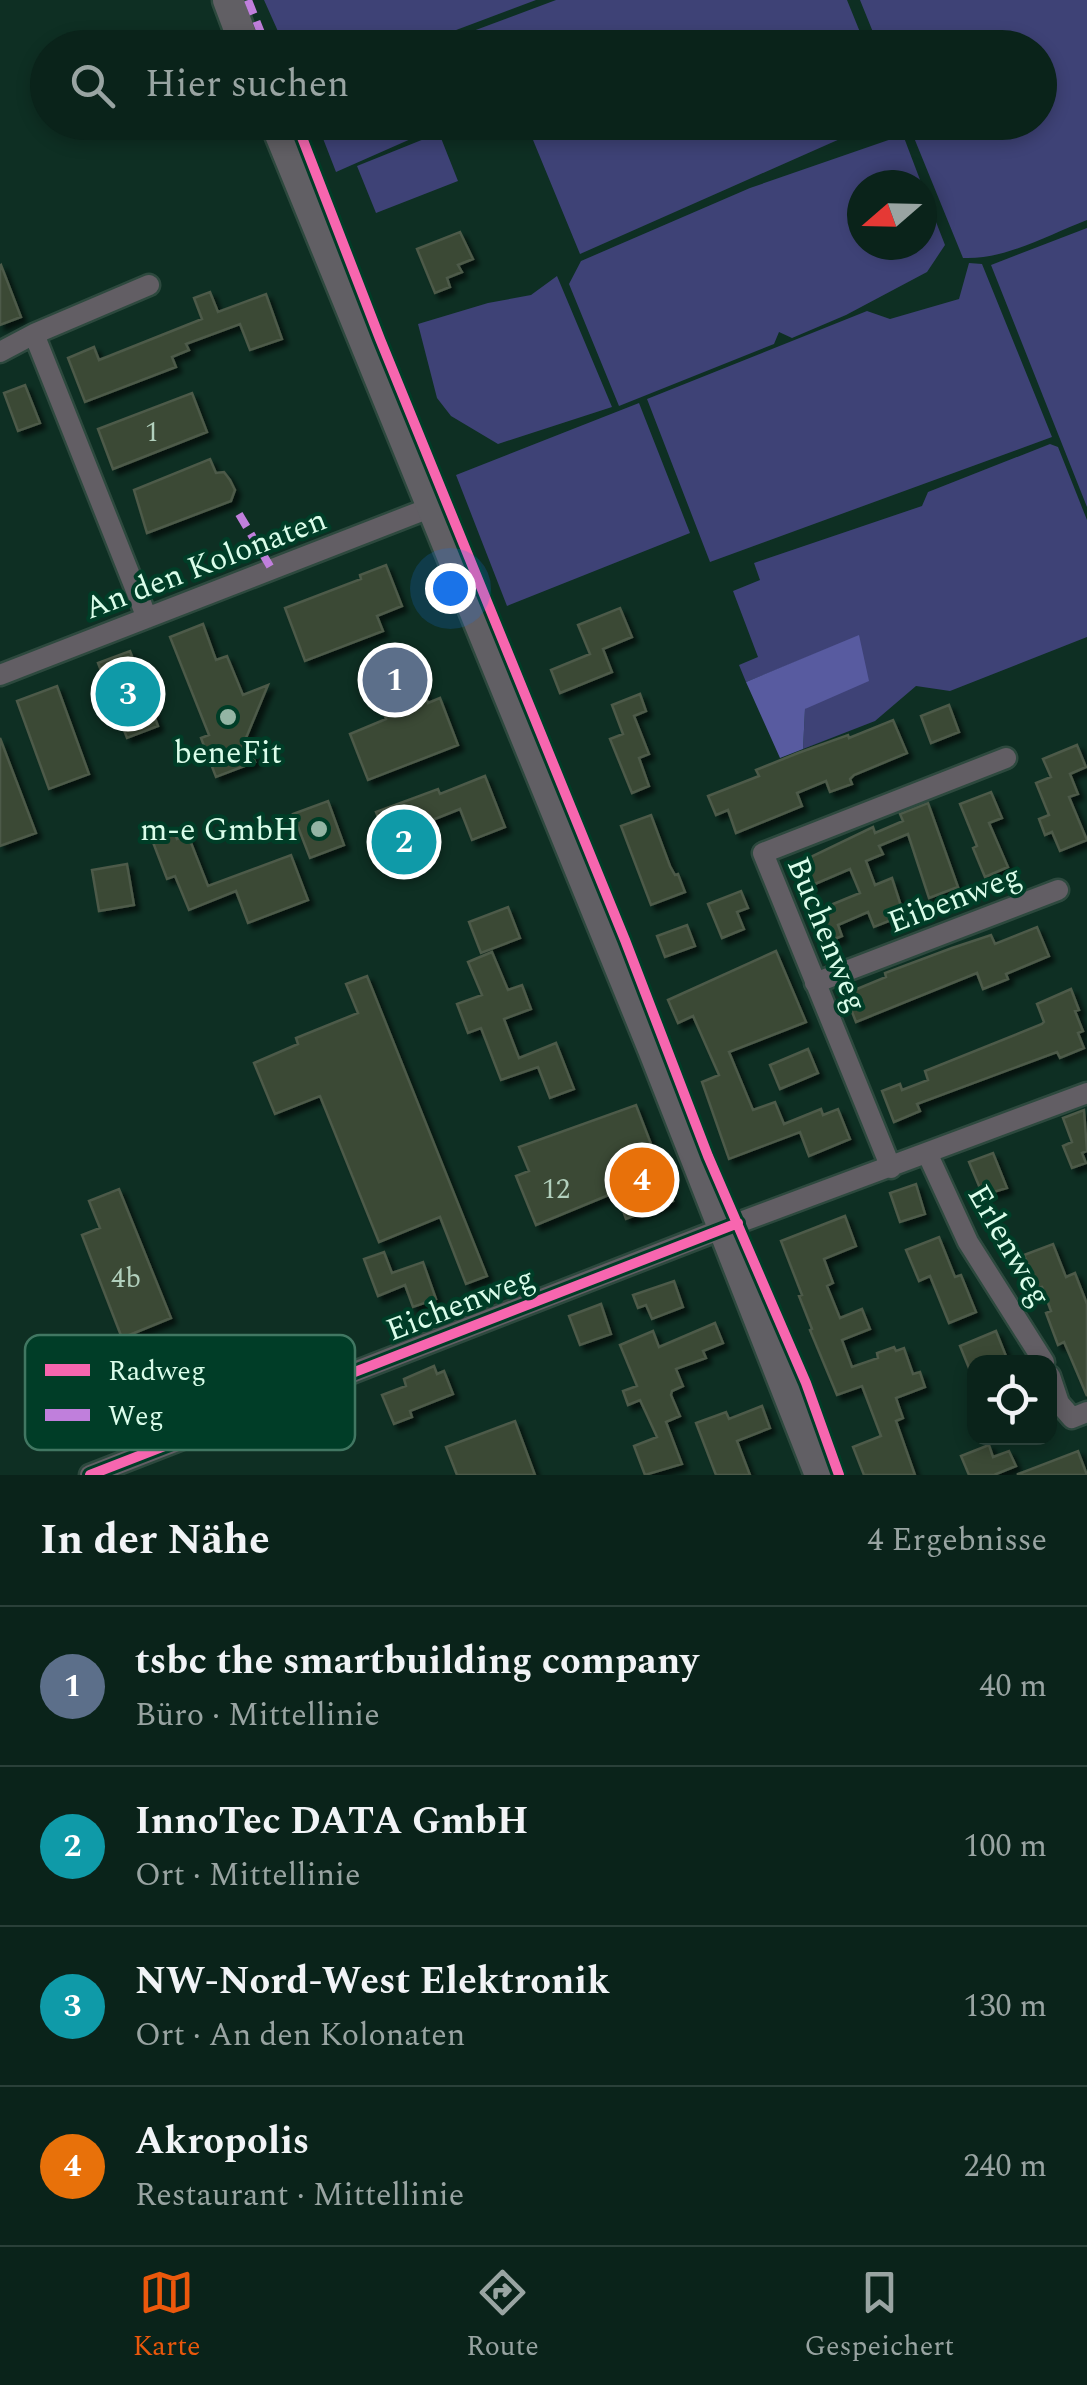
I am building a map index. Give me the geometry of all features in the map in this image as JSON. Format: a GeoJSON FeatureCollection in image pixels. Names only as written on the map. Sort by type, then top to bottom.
{"type":"FeatureCollection","features":[{"type":"Feature","properties":{"kind":"street"},"geometry":{"type":"LineString","coordinates":[[228,0],[239,30]]}},
{"type":"Feature","properties":{"kind":"street"},"geometry":{"type":"LineString","coordinates":[[283,140],[820,1475]]}},
{"type":"Feature","properties":{"kind":"street"},"geometry":{"type":"LineString","coordinates":[[0,352],[149,285]]}},
{"type":"Feature","properties":{"kind":"street"},"geometry":{"type":"LineString","coordinates":[[34,334],[147,618]]}},
{"type":"Feature","properties":{"kind":"street","name":"An den Kolonaten"},"geometry":{"type":"LineString","coordinates":[[0,674],[432,506]]}},
{"type":"Feature","properties":{"kind":"street","name":"Buchenweg"},"geometry":{"type":"LineString","coordinates":[[890,1168],[763,852],[1006,758]]}},
{"type":"Feature","properties":{"kind":"street","name":"Eibenweg"},"geometry":{"type":"LineString","coordinates":[[815,983],[1058,890]]}},
{"type":"Feature","properties":{"kind":"street","name":"Eichenweg"},"geometry":{"type":"LineString","coordinates":[[355,1372],[723,1228],[1087,1093]]}},
{"type":"Feature","properties":{"kind":"street","name":"Erlenweg"},"geometry":{"type":"LineString","coordinates":[[928,1155],[968,1242],[1040,1355]]}},
{"type":"Feature","properties":{"kind":"street"},"geometry":{"type":"LineString","coordinates":[[1057,1395],[1072,1418],[1087,1412]]}},
{"type":"Feature","properties":{"kind":"street","name":"Eichenweg"},"geometry":{"type":"LineString","coordinates":[[90,1475],[154,1450]]}},
{"type":"Feature","properties":{"kind":"shaded area"},"geometry":{"type":"Polygon","coordinates":[[[264,0],[536,0],[456,30],[277,30],[264,0]]]}},
{"type":"Feature","properties":{"kind":"shaded area"},"geometry":{"type":"Polygon","coordinates":[[[556,0],[847,0],[859,30],[476,30],[556,0]]]}},
{"type":"Feature","properties":{"kind":"shaded area"},"geometry":{"type":"Polygon","coordinates":[[[860,0],[1087,0],[1087,220],[1010,251],[963,258],[937,194],[937,170],[927,170],[915,140],[1057,140],[1057,30],[872,30],[860,0]]]}},
{"type":"Feature","properties":{"kind":"shaded area"},"geometry":{"type":"Polygon","coordinates":[[[324,140],[408,140],[336,172],[324,140]]]}},
{"type":"Feature","properties":{"kind":"shaded area"},"geometry":{"type":"Polygon","coordinates":[[[422,140],[442,140],[458,181],[376,213],[357,166],[422,140]]]}},
{"type":"Feature","properties":{"kind":"shaded area"},"geometry":{"type":"Polygon","coordinates":[[[533,140],[838,140],[580,254],[533,140]]]}},
{"type":"Feature","properties":{"kind":"shaded area"},"geometry":{"type":"Polygon","coordinates":[[[889,140],[905,140],[916,170],[847,170],[847,260],[935,260],[927,272],[846,315],[792,338],[779,332],[774,344],[619,406],[569,284],[581,261],[750,188],[889,140]]]}},
{"type":"Feature","properties":{"kind":"shaded area"},"geometry":{"type":"Polygon","coordinates":[[[937,224],[945,245],[937,257],[937,224]]]}},
{"type":"Feature","properties":{"kind":"shaded area"},"geometry":{"type":"Polygon","coordinates":[[[1087,228],[1087,507],[991,265],[1087,228]]]}},
{"type":"Feature","properties":{"kind":"shaded area"},"geometry":{"type":"Polygon","coordinates":[[[969,263],[982,264],[1052,437],[710,562],[647,399],[867,311],[890,319],[959,299],[969,263]]]}},
{"type":"Feature","properties":{"kind":"shaded area"},"geometry":{"type":"Polygon","coordinates":[[[557,276],[612,407],[498,444],[451,416],[437,398],[418,324],[531,295],[557,276]]]}},
{"type":"Feature","properties":{"kind":"shaded area"},"geometry":{"type":"Polygon","coordinates":[[[639,403],[690,533],[507,606],[456,475],[639,403]]]}},
{"type":"Feature","properties":{"kind":"shaded area"},"geometry":{"type":"Polygon","coordinates":[[[1050,444],[1058,447],[1087,520],[1087,637],[950,691],[916,686],[875,721],[803,749],[805,709],[859,636],[746,682],[739,665],[758,657],[733,591],[760,580],[754,563],[922,506],[928,492],[1050,444]]]}},
{"type":"Feature","properties":{"kind":"shaded area"},"geometry":{"type":"Polygon","coordinates":[[[859,635],[869,681],[805,709],[803,749],[780,758],[746,682],[859,635]]]}},
{"type":"Feature","properties":{"kind":"building"},"geometry":{"type":"Polygon","coordinates":[[[460,232],[473,259],[458,265],[462,272],[447,278],[450,287],[435,293],[417,249],[460,232]]]}},
{"type":"Feature","properties":{"kind":"building"},"geometry":{"type":"Polygon","coordinates":[[[0,266],[21,317],[0,325],[0,266]]]}},
{"type":"Feature","properties":{"kind":"building"},"geometry":{"type":"Polygon","coordinates":[[[210,292],[218,312],[266,294],[282,339],[250,350],[240,324],[186,344],[189,350],[172,357],[176,367],[85,402],[68,358],[94,347],[99,360],[202,319],[194,298],[210,292]]]}},
{"type":"Feature","properties":{"kind":"building"},"geometry":{"type":"Polygon","coordinates":[[[25,385],[40,423],[18,431],[4,393],[25,385]]]}},
{"type":"Feature","properties":{"kind":"building"},"geometry":{"type":"Polygon","coordinates":[[[192,393],[207,432],[113,469],[98,429],[192,393]]]}},
{"type":"Feature","properties":{"kind":"building"},"geometry":{"type":"Polygon","coordinates":[[[210,459],[216,473],[224,472],[235,490],[231,501],[147,533],[134,490],[210,459]]]}},
{"type":"Feature","properties":{"kind":"building"},"geometry":{"type":"Polygon","coordinates":[[[386,565],[402,606],[377,616],[383,631],[305,661],[285,608],[361,579],[360,575],[386,565]]]}},
{"type":"Feature","properties":{"kind":"building"},"geometry":{"type":"Polygon","coordinates":[[[620,608],[632,637],[603,649],[612,672],[560,693],[551,670],[590,654],[578,625],[620,608]]]}},
{"type":"Feature","properties":{"kind":"building","name":"beneFit"},"geometry":{"type":"Polygon","coordinates":[[[203,624],[216,660],[227,656],[243,695],[268,685],[246,738],[255,762],[216,777],[201,738],[209,735],[170,637],[203,624]]]}},
{"type":"Feature","properties":{"kind":"building"},"geometry":{"type":"Polygon","coordinates":[[[130,651],[158,726],[127,738],[98,663],[130,651]]]}},
{"type":"Feature","properties":{"kind":"building"},"geometry":{"type":"Polygon","coordinates":[[[410,656],[428,703],[440,698],[458,745],[368,780],[350,734],[386,719],[368,673],[410,656]]]}},
{"type":"Feature","properties":{"kind":"building"},"geometry":{"type":"Polygon","coordinates":[[[57,686],[89,774],[49,789],[17,701],[57,686]]]}},
{"type":"Feature","properties":{"kind":"building"},"geometry":{"type":"Polygon","coordinates":[[[640,694],[646,711],[634,716],[649,754],[639,758],[649,786],[632,793],[610,739],[623,734],[612,705],[640,694]]]}},
{"type":"Feature","properties":{"kind":"building"},"geometry":{"type":"Polygon","coordinates":[[[949,705],[959,732],[931,743],[921,716],[949,705]]]}},
{"type":"Feature","properties":{"kind":"building"},"geometry":{"type":"Polygon","coordinates":[[[893,720],[907,753],[854,775],[850,779],[852,784],[830,792],[826,781],[797,793],[802,806],[736,833],[728,810],[716,815],[708,796],[759,776],[756,770],[893,720]]]}},
{"type":"Feature","properties":{"kind":"building"},"geometry":{"type":"Polygon","coordinates":[[[0,738],[36,833],[0,846],[0,738]]]}},
{"type":"Feature","properties":{"kind":"building"},"geometry":{"type":"Polygon","coordinates":[[[1077,745],[1086,767],[1070,774],[1078,794],[1069,797],[1087,840],[1060,851],[1052,832],[1045,835],[1039,819],[1049,815],[1036,783],[1051,777],[1043,759],[1077,745]]]}},
{"type":"Feature","properties":{"kind":"building"},"geometry":{"type":"Polygon","coordinates":[[[485,776],[505,827],[472,840],[460,809],[415,827],[426,858],[398,869],[376,812],[485,776]]]}},
{"type":"Feature","properties":{"kind":"building"},"geometry":{"type":"Polygon","coordinates":[[[991,792],[1002,818],[989,823],[1008,867],[985,877],[960,804],[991,792]]]}},
{"type":"Feature","properties":{"kind":"building","name":"m-e GmbH"},"geometry":{"type":"Polygon","coordinates":[[[328,801],[344,845],[310,858],[293,814],[328,801]]]}},
{"type":"Feature","properties":{"kind":"building"},"geometry":{"type":"Polygon","coordinates":[[[928,803],[958,887],[929,898],[908,834],[879,846],[883,854],[866,861],[875,885],[892,878],[904,915],[874,927],[868,912],[838,925],[842,936],[823,944],[811,913],[860,893],[850,869],[808,887],[798,863],[873,827],[875,833],[903,821],[900,814],[928,803]]]}},
{"type":"Feature","properties":{"kind":"building"},"geometry":{"type":"Polygon","coordinates":[[[651,815],[670,866],[685,892],[651,905],[621,826],[651,815]]]}},
{"type":"Feature","properties":{"kind":"building"},"geometry":{"type":"Polygon","coordinates":[[[173,829],[177,839],[188,835],[208,886],[291,855],[308,900],[248,923],[236,891],[189,910],[175,876],[167,879],[151,837],[173,829]]]}},
{"type":"Feature","properties":{"kind":"building"},"geometry":{"type":"Polygon","coordinates":[[[127,864],[134,905],[99,911],[92,870],[127,864]]]}},
{"type":"Feature","properties":{"kind":"building"},"geometry":{"type":"Polygon","coordinates":[[[741,891],[748,908],[737,912],[744,929],[722,938],[708,904],[741,891]]]}},
{"type":"Feature","properties":{"kind":"building"},"geometry":{"type":"Polygon","coordinates":[[[508,907],[520,938],[481,953],[469,922],[508,907]]]}},
{"type":"Feature","properties":{"kind":"building"},"geometry":{"type":"Polygon","coordinates":[[[687,925],[695,946],[665,957],[657,936],[687,925]]]}},
{"type":"Feature","properties":{"kind":"building"},"geometry":{"type":"Polygon","coordinates":[[[1037,927],[1049,956],[1006,974],[1008,979],[983,989],[977,973],[856,1022],[845,994],[886,977],[885,973],[991,935],[995,944],[1037,927]]]}},
{"type":"Feature","properties":{"kind":"building"},"geometry":{"type":"Polygon","coordinates":[[[776,951],[806,1022],[729,1052],[753,1110],[775,1102],[784,1124],[821,1109],[823,1115],[838,1109],[850,1139],[809,1156],[800,1132],[729,1159],[702,1082],[719,1075],[693,1016],[678,1023],[668,1000],[776,951]]]}},
{"type":"Feature","properties":{"kind":"building"},"geometry":{"type":"Polygon","coordinates":[[[492,952],[508,990],[522,985],[531,1009],[504,1019],[519,1058],[556,1043],[574,1089],[550,1098],[538,1067],[501,1080],[481,1028],[468,1033],[457,1004],[482,995],[468,962],[492,952]]]}},
{"type":"Feature","properties":{"kind":"building"},"geometry":{"type":"Polygon","coordinates":[[[367,976],[487,1276],[466,1284],[440,1217],[379,1242],[320,1096],[275,1114],[254,1063],[298,1044],[296,1038],[358,1013],[346,984],[367,976]]]}},
{"type":"Feature","properties":{"kind":"building"},"geometry":{"type":"Polygon","coordinates":[[[1071,989],[1079,1010],[1075,1011],[1083,1031],[1078,1033],[1084,1048],[1060,1058],[1057,1052],[917,1104],[920,1111],[894,1122],[882,1091],[900,1084],[902,1090],[928,1080],[925,1071],[1042,1024],[1037,1004],[1071,989]]]}},
{"type":"Feature","properties":{"kind":"building"},"geometry":{"type":"Polygon","coordinates":[[[808,1049],[818,1073],[780,1089],[770,1065],[808,1049]]]}},
{"type":"Feature","properties":{"kind":"building"},"geometry":{"type":"Polygon","coordinates":[[[636,1105],[673,1201],[626,1219],[616,1192],[536,1225],[516,1176],[529,1171],[519,1147],[636,1105]]]}},
{"type":"Feature","properties":{"kind":"building"},"geometry":{"type":"Polygon","coordinates":[[[1084,1110],[1087,1151],[1082,1153],[1086,1163],[1072,1168],[1063,1146],[1072,1142],[1063,1118],[1084,1110]]]}},
{"type":"Feature","properties":{"kind":"building"},"geometry":{"type":"Polygon","coordinates":[[[993,1153],[1007,1188],[982,1193],[969,1162],[993,1153]]]}},
{"type":"Feature","properties":{"kind":"building"},"geometry":{"type":"Polygon","coordinates":[[[916,1184],[925,1214],[900,1222],[890,1193],[916,1184]]]}},
{"type":"Feature","properties":{"kind":"building"},"geometry":{"type":"Polygon","coordinates":[[[119,1189],[171,1318],[121,1335],[82,1235],[100,1228],[89,1201],[119,1189]]]}},
{"type":"Feature","properties":{"kind":"building"},"geometry":{"type":"Polygon","coordinates":[[[845,1216],[856,1246],[824,1259],[833,1283],[827,1286],[840,1318],[862,1309],[870,1329],[842,1340],[852,1367],[878,1358],[877,1353],[894,1347],[896,1351],[904,1348],[913,1374],[920,1372],[925,1387],[896,1398],[903,1418],[896,1421],[915,1475],[864,1475],[853,1447],[881,1436],[862,1386],[837,1395],[810,1330],[799,1296],[802,1295],[781,1241],[845,1216]]]}},
{"type":"Feature","properties":{"kind":"building"},"geometry":{"type":"Polygon","coordinates":[[[939,1237],[955,1277],[961,1275],[976,1312],[949,1323],[930,1276],[919,1281],[906,1250],[939,1237]]]}},
{"type":"Feature","properties":{"kind":"building"},"geometry":{"type":"Polygon","coordinates":[[[1053,1244],[1066,1277],[1075,1273],[1087,1304],[1087,1396],[1064,1342],[1058,1345],[1046,1313],[1051,1311],[1042,1287],[1037,1288],[1024,1255],[1053,1244]]]}},
{"type":"Feature","properties":{"kind":"building"},"geometry":{"type":"Polygon","coordinates":[[[384,1252],[392,1273],[423,1262],[436,1299],[413,1307],[405,1285],[378,1296],[364,1259],[384,1252]]]}},
{"type":"Feature","properties":{"kind":"building"},"geometry":{"type":"Polygon","coordinates":[[[674,1281],[683,1307],[652,1319],[646,1305],[638,1308],[633,1295],[674,1281]]]}},
{"type":"Feature","properties":{"kind":"building"},"geometry":{"type":"Polygon","coordinates":[[[601,1304],[611,1334],[580,1345],[569,1316],[601,1304]]]}},
{"type":"Feature","properties":{"kind":"building"},"geometry":{"type":"Polygon","coordinates":[[[715,1323],[723,1343],[703,1351],[706,1358],[676,1369],[683,1386],[671,1395],[680,1416],[666,1422],[682,1464],[645,1475],[634,1446],[657,1437],[640,1400],[628,1405],[623,1391],[637,1386],[620,1345],[653,1331],[659,1347],[715,1323]]]}},
{"type":"Feature","properties":{"kind":"building"},"geometry":{"type":"Polygon","coordinates":[[[996,1331],[1006,1355],[967,1355],[967,1363],[960,1346],[996,1331]]]}},
{"type":"Feature","properties":{"kind":"building"},"geometry":{"type":"Polygon","coordinates":[[[434,1366],[437,1374],[444,1371],[453,1394],[410,1411],[412,1417],[394,1424],[382,1395],[406,1386],[404,1379],[434,1366]]]}},
{"type":"Feature","properties":{"kind":"building"},"geometry":{"type":"Polygon","coordinates":[[[762,1406],[770,1428],[737,1441],[750,1475],[716,1475],[696,1423],[726,1412],[729,1419],[762,1406]]]}},
{"type":"Feature","properties":{"kind":"building"},"geometry":{"type":"Polygon","coordinates":[[[515,1421],[535,1475],[457,1475],[446,1447],[515,1421]]]}},
{"type":"Feature","properties":{"kind":"building"},"geometry":{"type":"Polygon","coordinates":[[[989,1445],[993,1457],[1009,1451],[1016,1466],[994,1475],[969,1475],[961,1456],[989,1445]]]}},
{"type":"Feature","properties":{"kind":"building"},"geometry":{"type":"Polygon","coordinates":[[[1078,1451],[1087,1475],[1018,1475],[1018,1474],[1078,1451]]]}},
{"type":"Feature","properties":{"kind":"marked path"},"geometry":{"type":"LineString","coordinates":[[248,0],[260,30]]}},
{"type":"Feature","properties":{"kind":"marked path"},"geometry":{"type":"LineString","coordinates":[[239,514],[271,568]]}},
{"type":"Feature","properties":{"kind":"cycle path"},"geometry":{"type":"LineString","coordinates":[[303,140],[708,1156],[806,1383],[839,1475]]}},
{"type":"Feature","properties":{"kind":"cycle path"},"geometry":{"type":"LineString","coordinates":[[355,1372],[738,1223]]}},
{"type":"Feature","properties":{"kind":"cycle path"},"geometry":{"type":"LineString","coordinates":[[90,1475],[154,1450]]}},
{"type":"Feature","properties":{"kind":"place","name":"tsbc the smartbuilding company"},"geometry":{"type":"Point","coordinates":[395,680]}},
{"type":"Feature","properties":{"kind":"place","name":"NW-Nord-West Elektronik"},"geometry":{"type":"Point","coordinates":[128,694]}},
{"type":"Feature","properties":{"kind":"place","name":"beneFit"},"geometry":{"type":"Point","coordinates":[228,717]}},
{"type":"Feature","properties":{"kind":"place","name":"m-e GmbH"},"geometry":{"type":"Point","coordinates":[319,829]}},
{"type":"Feature","properties":{"kind":"place","name":"InnoTec DATA GmbH"},"geometry":{"type":"Point","coordinates":[404,842]}},
{"type":"Feature","properties":{"kind":"place","name":"Akropolis"},"geometry":{"type":"Point","coordinates":[642,1180]}}]}
